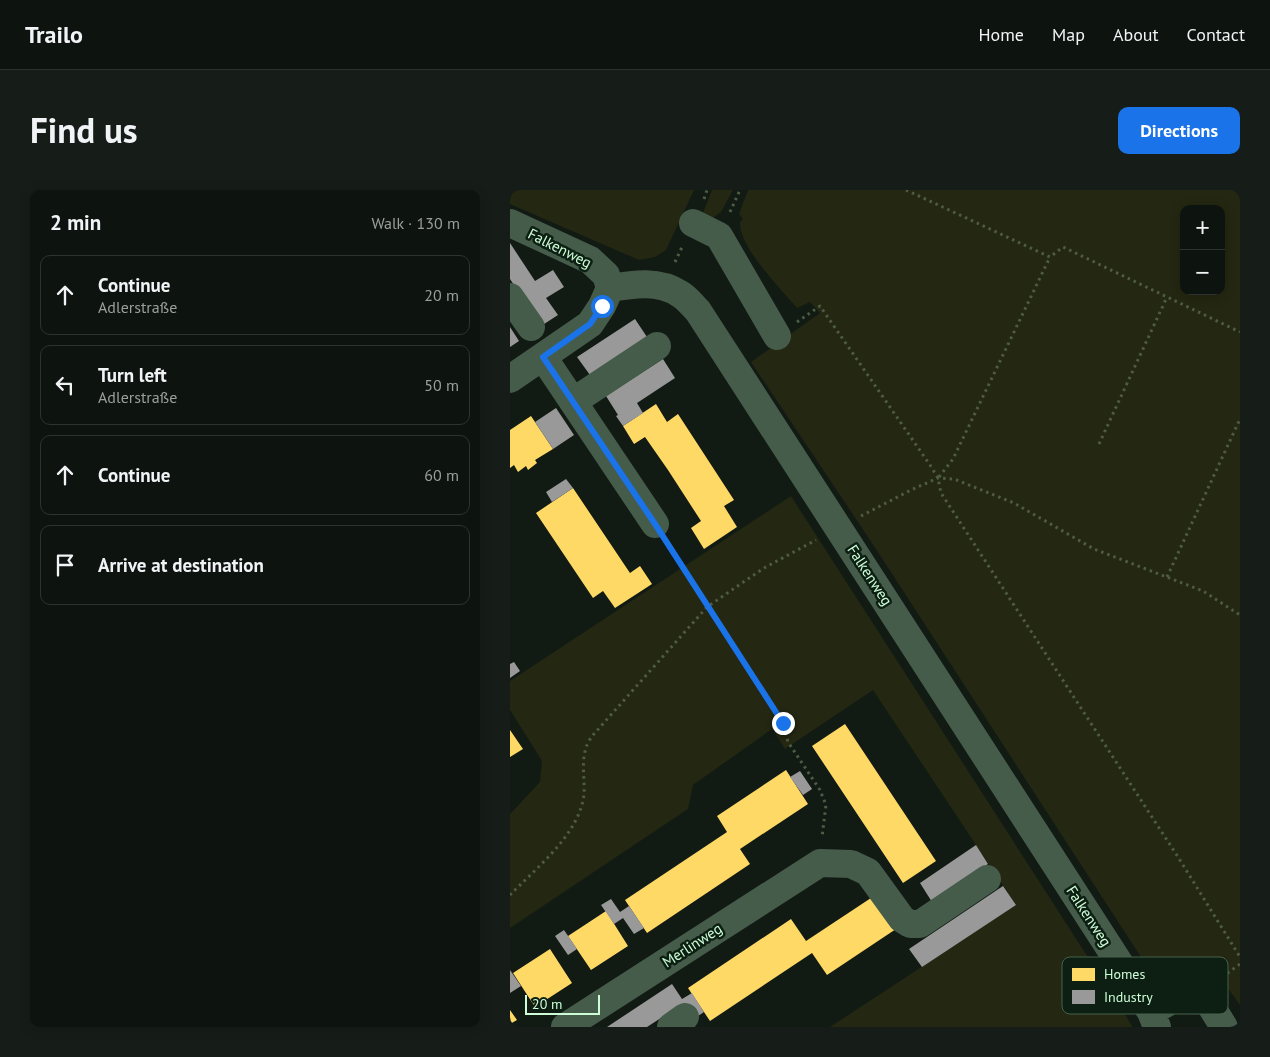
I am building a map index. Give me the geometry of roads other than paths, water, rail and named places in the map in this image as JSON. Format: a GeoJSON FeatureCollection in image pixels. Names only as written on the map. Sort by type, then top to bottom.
{"type":"FeatureCollection","features":[{"type":"Feature","properties":{"kind":"street","name":"Falkenweg"},"geometry":{"type":"LineString","coordinates":[[510,223],[590,260],[606,274],[610,288],[637,284],[664,286],[681,295],[698,311],[1114,957]]}},
{"type":"Feature","properties":{"kind":"street"},"geometry":{"type":"LineString","coordinates":[[693,223],[719,236],[777,336]]}},
{"type":"Feature","properties":{"kind":"street"},"geometry":{"type":"LineString","coordinates":[[510,380],[590,324],[602,306],[610,288]]}},
{"type":"Feature","properties":{"kind":"street"},"geometry":{"type":"LineString","coordinates":[[510,297],[531,328]]}},
{"type":"Feature","properties":{"kind":"street"},"geometry":{"type":"LineString","coordinates":[[574,401],[657,346]]}},
{"type":"Feature","properties":{"kind":"street"},"geometry":{"type":"LineString","coordinates":[[543,357],[655,524]]}},
{"type":"Feature","properties":{"kind":"street","name":"Merlinweg"},"geometry":{"type":"LineString","coordinates":[[565,1027],[820,863],[851,864],[868,872],[902,919],[910,924],[920,924],[987,878]]}},
{"type":"Feature","properties":{"kind":"street"},"geometry":{"type":"LineString","coordinates":[[1216,1014],[1224,1027]]}}]}
